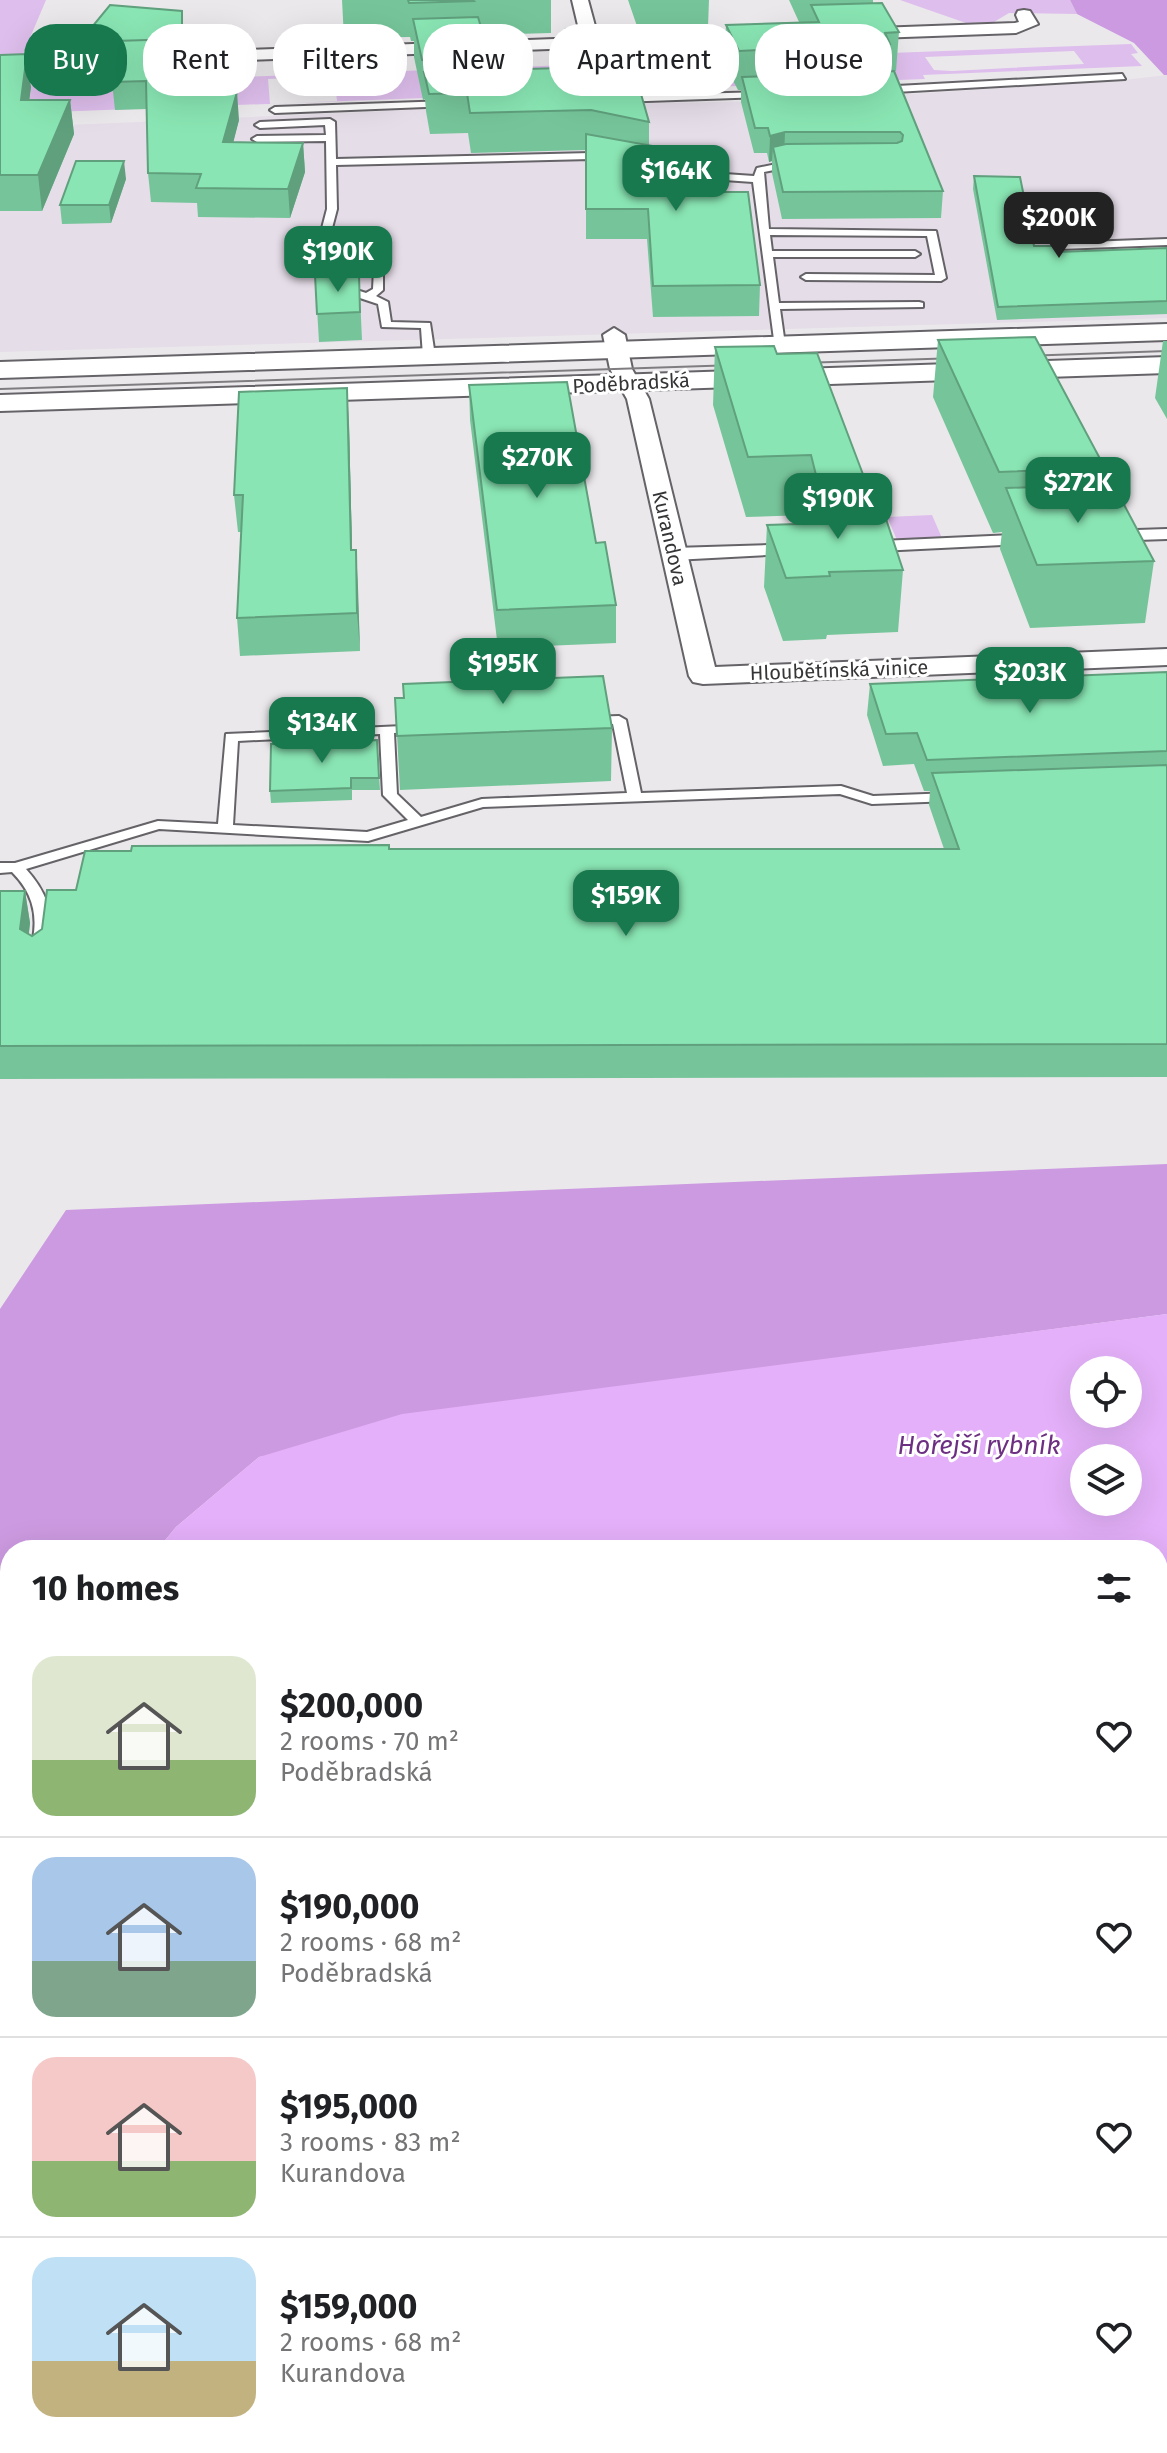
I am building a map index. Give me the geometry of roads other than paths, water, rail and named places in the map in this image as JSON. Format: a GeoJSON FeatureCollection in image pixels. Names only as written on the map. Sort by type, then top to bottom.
{"type":"FeatureCollection","features":[{"type":"Feature","properties":{"kind":"main road","name":"Poděbradská"},"geometry":{"type":"LineString","coordinates":[[0,370],[429,356],[615,343],[779,345],[1167,332]]}},
{"type":"Feature","properties":{"kind":"main road","name":"Poděbradská"},"geometry":{"type":"LineString","coordinates":[[0,403],[633,391],[1167,365]]}},
{"type":"Feature","properties":{"kind":"street"},"geometry":{"type":"LineString","coordinates":[[580,0],[586,24]]}},
{"type":"Feature","properties":{"kind":"street"},"geometry":{"type":"LineString","coordinates":[[892,37],[1016,28],[1029,24],[1024,15]]}},
{"type":"Feature","properties":{"kind":"street"},"geometry":{"type":"LineString","coordinates":[[257,55],[549,44]]}},
{"type":"Feature","properties":{"kind":"street"},"geometry":{"type":"LineString","coordinates":[[0,64],[143,59]]}},
{"type":"Feature","properties":{"kind":"street","name":"Kurandova"},"geometry":{"type":"LineString","coordinates":[[615,343],[633,391],[703,676]]}},
{"type":"Feature","properties":{"kind":"street"},"geometry":{"type":"LineString","coordinates":[[1081,537],[1167,534]]}},
{"type":"Feature","properties":{"kind":"street"},"geometry":{"type":"LineString","coordinates":[[842,547],[1050,539]]}},
{"type":"Feature","properties":{"kind":"street"},"geometry":{"type":"LineString","coordinates":[[674,554],[812,549]]}},
{"type":"Feature","properties":{"kind":"street","name":"Hloubětínská vinice"},"geometry":{"type":"LineString","coordinates":[[703,676],[1167,657]]}},
{"type":"Feature","properties":{"kind":"lane"},"geometry":{"type":"LineString","coordinates":[[892,90],[1122,77]]}},
{"type":"Feature","properties":{"kind":"lane"},"geometry":{"type":"LineString","coordinates":[[227,96],[227,109]]}},
{"type":"Feature","properties":{"kind":"lane"},"geometry":{"type":"LineString","coordinates":[[611,99],[755,96]]}},
{"type":"Feature","properties":{"kind":"lane"},"geometry":{"type":"LineString","coordinates":[[275,110],[457,103]]}},
{"type":"Feature","properties":{"kind":"lane"},"geometry":{"type":"LineString","coordinates":[[331,108],[332,209],[326,232],[325,278],[383,302],[386,325],[426,325],[429,356]]}},
{"type":"Feature","properties":{"kind":"lane"},"geometry":{"type":"LineString","coordinates":[[260,125],[330,122]]}},
{"type":"Feature","properties":{"kind":"lane"},"geometry":{"type":"LineString","coordinates":[[257,139],[331,138]]}},
{"type":"Feature","properties":{"kind":"lane"},"geometry":{"type":"LineString","coordinates":[[332,162],[591,156],[616,161]]}},
{"type":"Feature","properties":{"kind":"lane"},"geometry":{"type":"LineString","coordinates":[[779,345],[758,179],[760,170],[815,163]]}},
{"type":"Feature","properties":{"kind":"lane"},"geometry":{"type":"LineString","coordinates":[[673,173],[758,179]]}},
{"type":"Feature","properties":{"kind":"lane"},"geometry":{"type":"LineString","coordinates":[[765,232],[932,233],[941,278],[806,277]]}},
{"type":"Feature","properties":{"kind":"lane"},"geometry":{"type":"LineString","coordinates":[[1060,246],[1167,242]]}},
{"type":"Feature","properties":{"kind":"lane"},"geometry":{"type":"LineString","coordinates":[[769,254],[915,254]]}},
{"type":"Feature","properties":{"kind":"lane"},"geometry":{"type":"LineString","coordinates":[[855,254],[860,278]]}},
{"type":"Feature","properties":{"kind":"lane"},"geometry":{"type":"LineString","coordinates":[[325,267],[379,266],[378,290],[368,297]]}},
{"type":"Feature","properties":{"kind":"lane"},"geometry":{"type":"LineString","coordinates":[[776,306],[919,305]]}},
{"type":"Feature","properties":{"kind":"lane"},"geometry":{"type":"LineString","coordinates":[[573,722],[619,720],[635,798]]}},
{"type":"Feature","properties":{"kind":"lane"},"geometry":{"type":"LineString","coordinates":[[225,829],[231,737],[434,727]]}},
{"type":"Feature","properties":{"kind":"lane"},"geometry":{"type":"LineString","coordinates":[[387,729],[390,795],[418,822]]}},
{"type":"Feature","properties":{"kind":"lane"},"geometry":{"type":"LineString","coordinates":[[8,868],[158,825],[368,837],[482,803],[841,790],[872,800],[965,797]]}},
{"type":"Feature","properties":{"kind":"lane"},"geometry":{"type":"LineString","coordinates":[[8,868],[32,883],[45,920],[36,961]]}},
{"type":"Feature","properties":{"kind":"water","name":"Hořejší rybník"},"geometry":{"type":"Polygon","coordinates":[[[1167,1314],[1167,1540],[165,1540],[176,1527],[259,1457],[402,1414],[1167,1314]]]}},
{"type":"Feature","properties":{"kind":"tram line"},"geometry":{"type":"LineString","coordinates":[[1023,356],[1167,351]]}},
{"type":"Feature","properties":{"kind":"tram line"},"geometry":{"type":"LineString","coordinates":[[800,363],[959,358]]}},
{"type":"Feature","properties":{"kind":"tram line"},"geometry":{"type":"LineString","coordinates":[[0,389],[736,365]]}}]}
